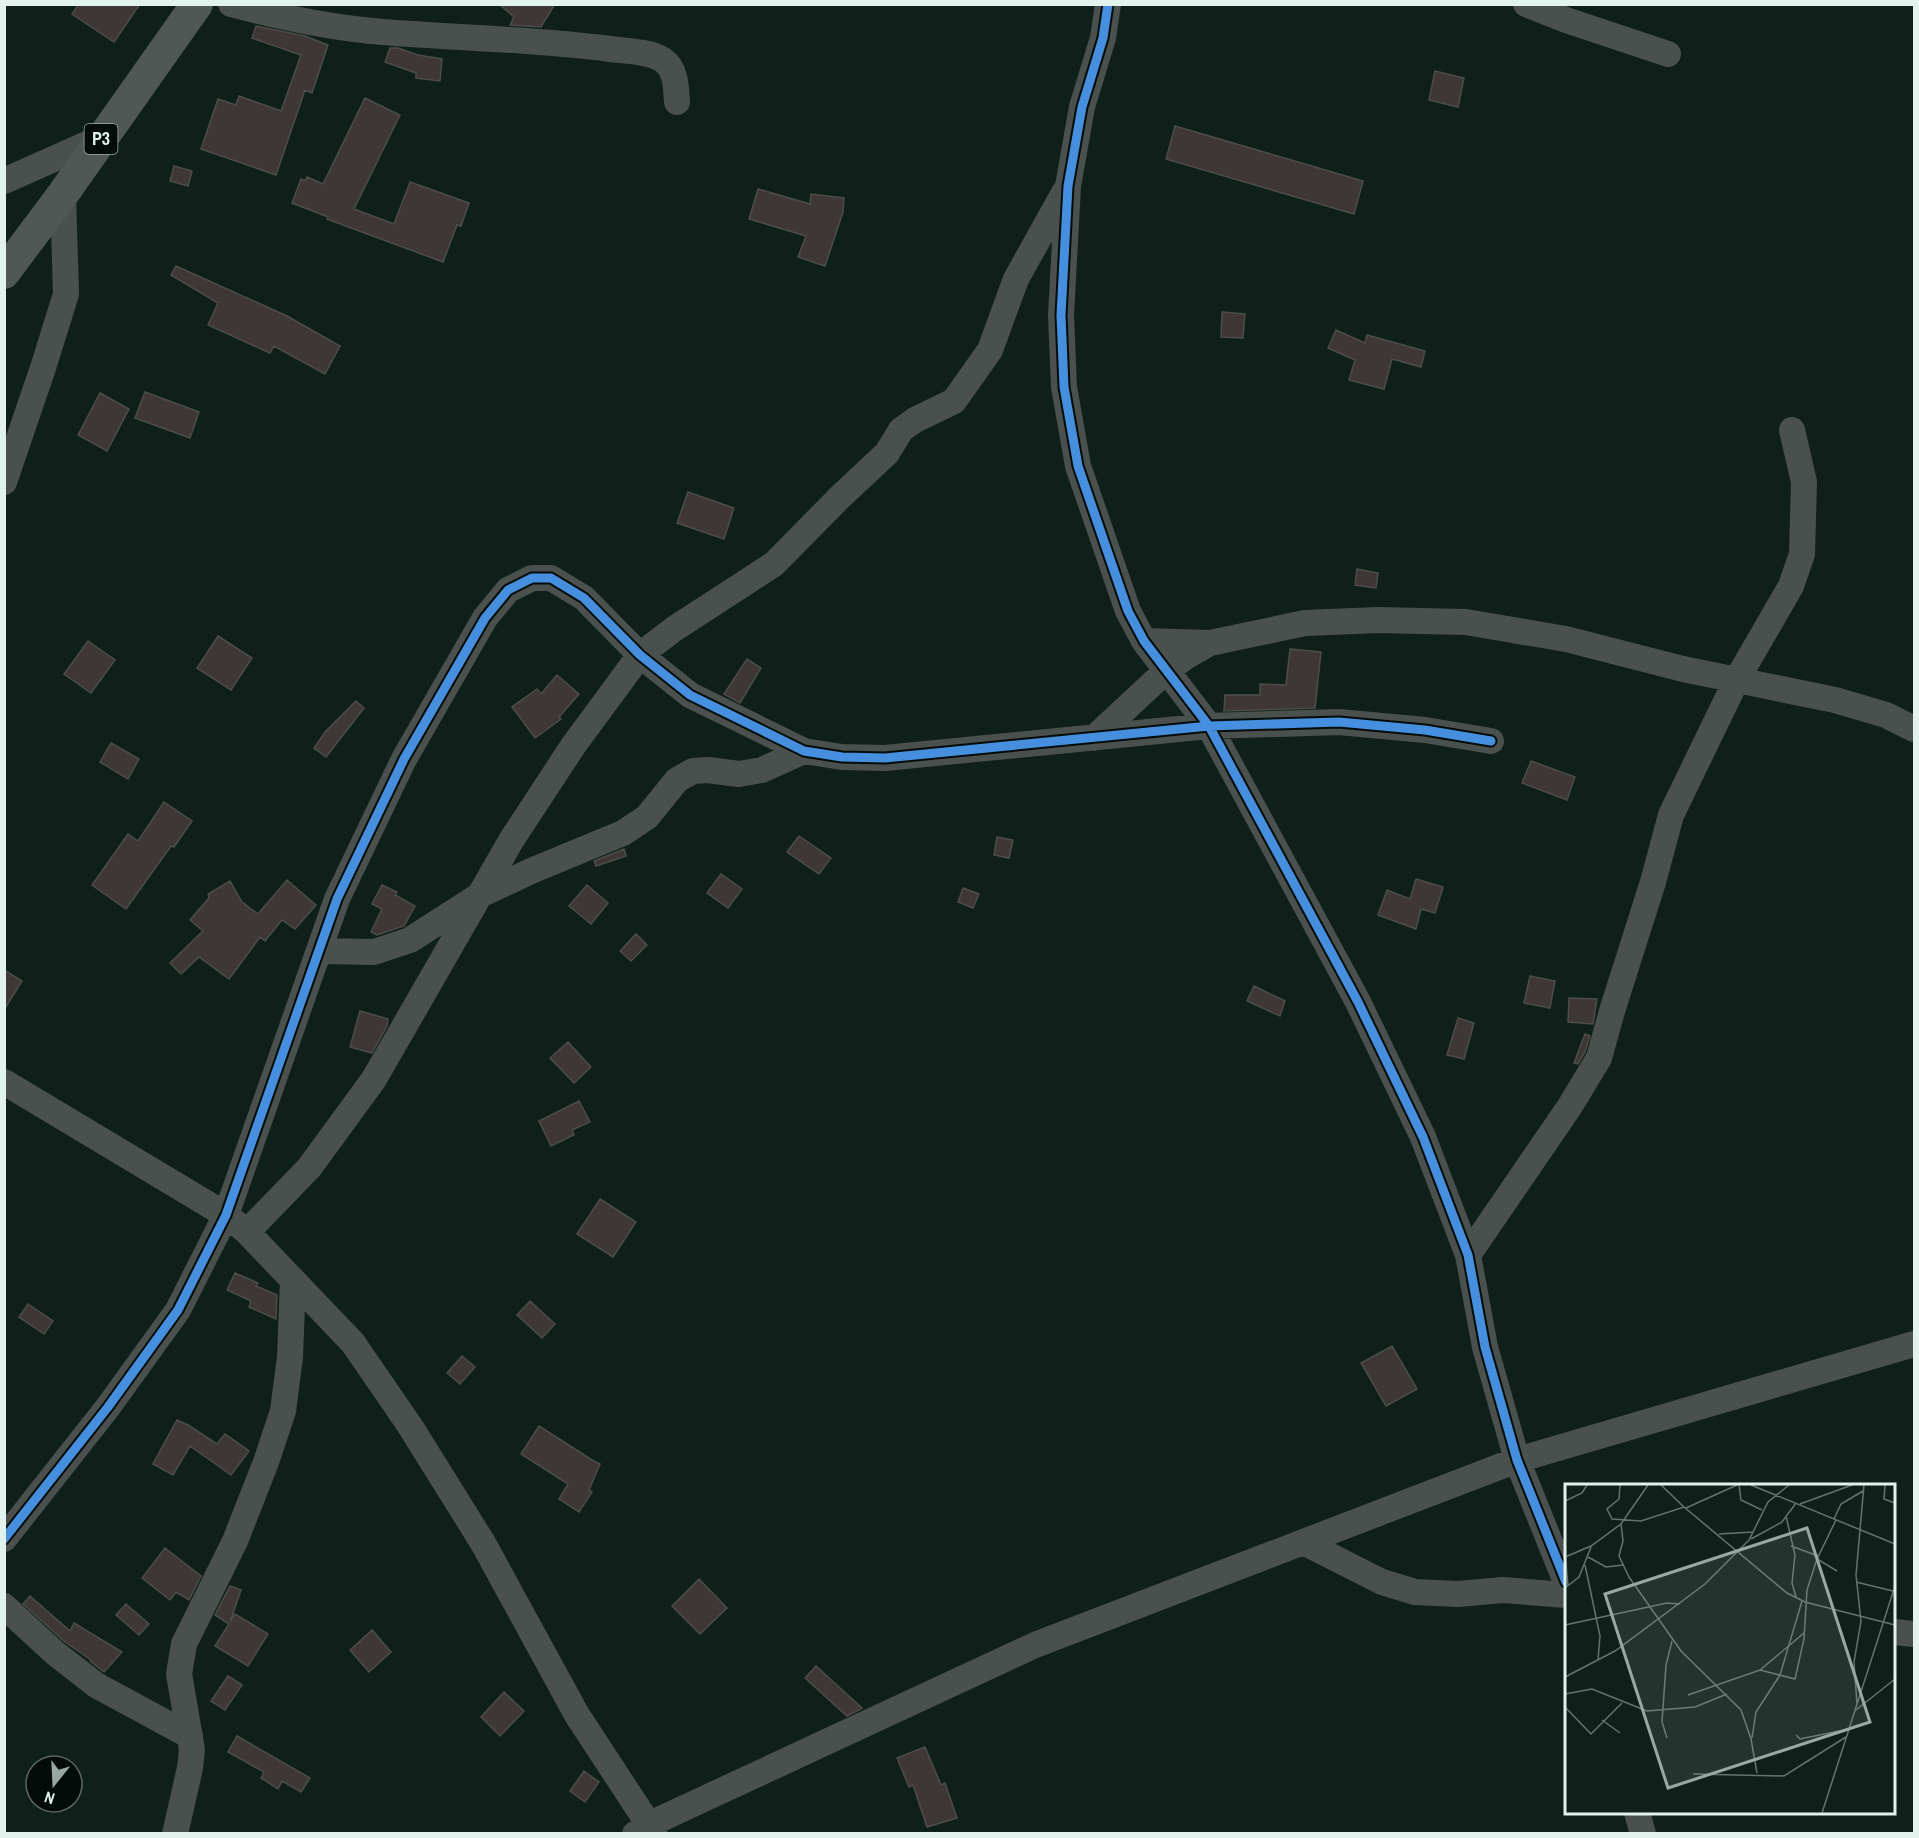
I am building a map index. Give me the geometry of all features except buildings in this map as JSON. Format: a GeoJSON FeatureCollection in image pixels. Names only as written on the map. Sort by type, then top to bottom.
{"type":"FeatureCollection","features":[{"type":"Feature","properties":{"kind":"main road","name":"P3"},"geometry":{"type":"LineString","coordinates":[[4,273],[63,194],[197,4]]}},
{"type":"Feature","properties":{"kind":"street"},"geometry":{"type":"LineString","coordinates":[[231,4],[278,16],[380,32],[583,45],[647,54],[664,61],[671,70],[675,78],[677,102]]}},
{"type":"Feature","properties":{"kind":"street"},"geometry":{"type":"LineString","coordinates":[[1108,4],[1102,38],[1082,107],[1068,186],[1061,315],[1064,387],[1078,466],[1128,611],[1144,641],[1209,726],[1363,1012],[1423,1137],[1468,1255],[1485,1347],[1517,1460],[1565,1580]]}},
{"type":"Feature","properties":{"kind":"street"},"geometry":{"type":"LineString","coordinates":[[1526,4],[1566,20],[1668,54]]}},
{"type":"Feature","properties":{"kind":"street"},"geometry":{"type":"LineString","coordinates":[[4,181],[103,136]]}},
{"type":"Feature","properties":{"kind":"street"},"geometry":{"type":"LineString","coordinates":[[247,1232],[309,1168],[374,1078],[512,839],[573,746],[640,655],[674,629],[774,564],[838,498],[887,453],[901,430],[915,420],[954,401],[990,350],[1016,279],[1068,186]]}},
{"type":"Feature","properties":{"kind":"street"},"geometry":{"type":"LineString","coordinates":[[4,482],[66,294],[63,194]]}},
{"type":"Feature","properties":{"kind":"street"},"geometry":{"type":"LineString","coordinates":[[1468,1255],[1570,1106],[1599,1058],[1671,815],[1736,681],[1791,586],[1802,554],[1804,482],[1792,430]]}},
{"type":"Feature","properties":{"kind":"street"},"geometry":{"type":"LineString","coordinates":[[4,1539],[108,1407],[178,1310],[225,1215],[337,899],[404,759],[485,618],[508,590],[532,578],[551,578],[584,598],[640,655],[690,695],[804,751],[842,757],[885,758],[1209,726],[1340,722],[1425,730],[1491,741]]}},
{"type":"Feature","properties":{"kind":"street"},"geometry":{"type":"LineString","coordinates":[[1144,641],[1210,643],[1305,623],[1378,620],[1466,622],[1566,639],[1683,669],[1835,700],[1886,715],[1914,729]]}},
{"type":"Feature","properties":{"kind":"street"},"geometry":{"type":"LineString","coordinates":[[1094,738],[1166,671],[1210,643]]}},
{"type":"Feature","properties":{"kind":"street"},"geometry":{"type":"LineString","coordinates":[[319,951],[374,952],[410,940],[480,896],[531,871],[623,833],[647,817],[677,780],[693,771],[708,770],[739,774],[762,770],[804,751]]}},
{"type":"Feature","properties":{"kind":"street"},"geometry":{"type":"LineString","coordinates":[[4,1082],[225,1215],[247,1232],[353,1343],[410,1426],[483,1543],[576,1715],[647,1830],[1035,1645],[1303,1542],[1517,1460],[1914,1344]]}},
{"type":"Feature","properties":{"kind":"street"},"geometry":{"type":"LineString","coordinates":[[175,1833],[192,1750],[178,1674],[184,1644],[235,1541],[283,1411],[290,1357],[293,1281]]}},
{"type":"Feature","properties":{"kind":"street"},"geometry":{"type":"LineString","coordinates":[[1303,1542],[1382,1582],[1415,1592],[1458,1594],[1503,1590],[1565,1595]]}},
{"type":"Feature","properties":{"kind":"street"},"geometry":{"type":"LineString","coordinates":[[4,1606],[55,1653],[96,1685],[190,1736]]}},
{"type":"Feature","properties":{"kind":"street"},"geometry":{"type":"LineString","coordinates":[[1895,1632],[1914,1634]]}},
{"type":"Feature","properties":{"kind":"street"},"geometry":{"type":"LineString","coordinates":[[1638,1814],[1643,1833]]}},
{"type":"Feature","properties":{"kind":"cycle path"},"geometry":{"type":"LineString","coordinates":[[1108,4],[1103,38],[1082,107],[1068,186],[1061,315],[1064,387],[1078,466],[1128,611],[1144,641],[1209,726],[1358,1002],[1423,1137],[1468,1255],[1485,1347],[1517,1460],[1565,1580]]}},
{"type":"Feature","properties":{"kind":"cycle path"},"geometry":{"type":"LineString","coordinates":[[4,1539],[108,1407],[178,1310],[226,1215],[337,899],[404,759],[485,618],[508,590],[532,578],[551,578],[584,598],[640,655],[690,695],[804,751],[842,757],[885,758],[1209,726],[1339,722],[1425,730],[1491,741]]}}]}
